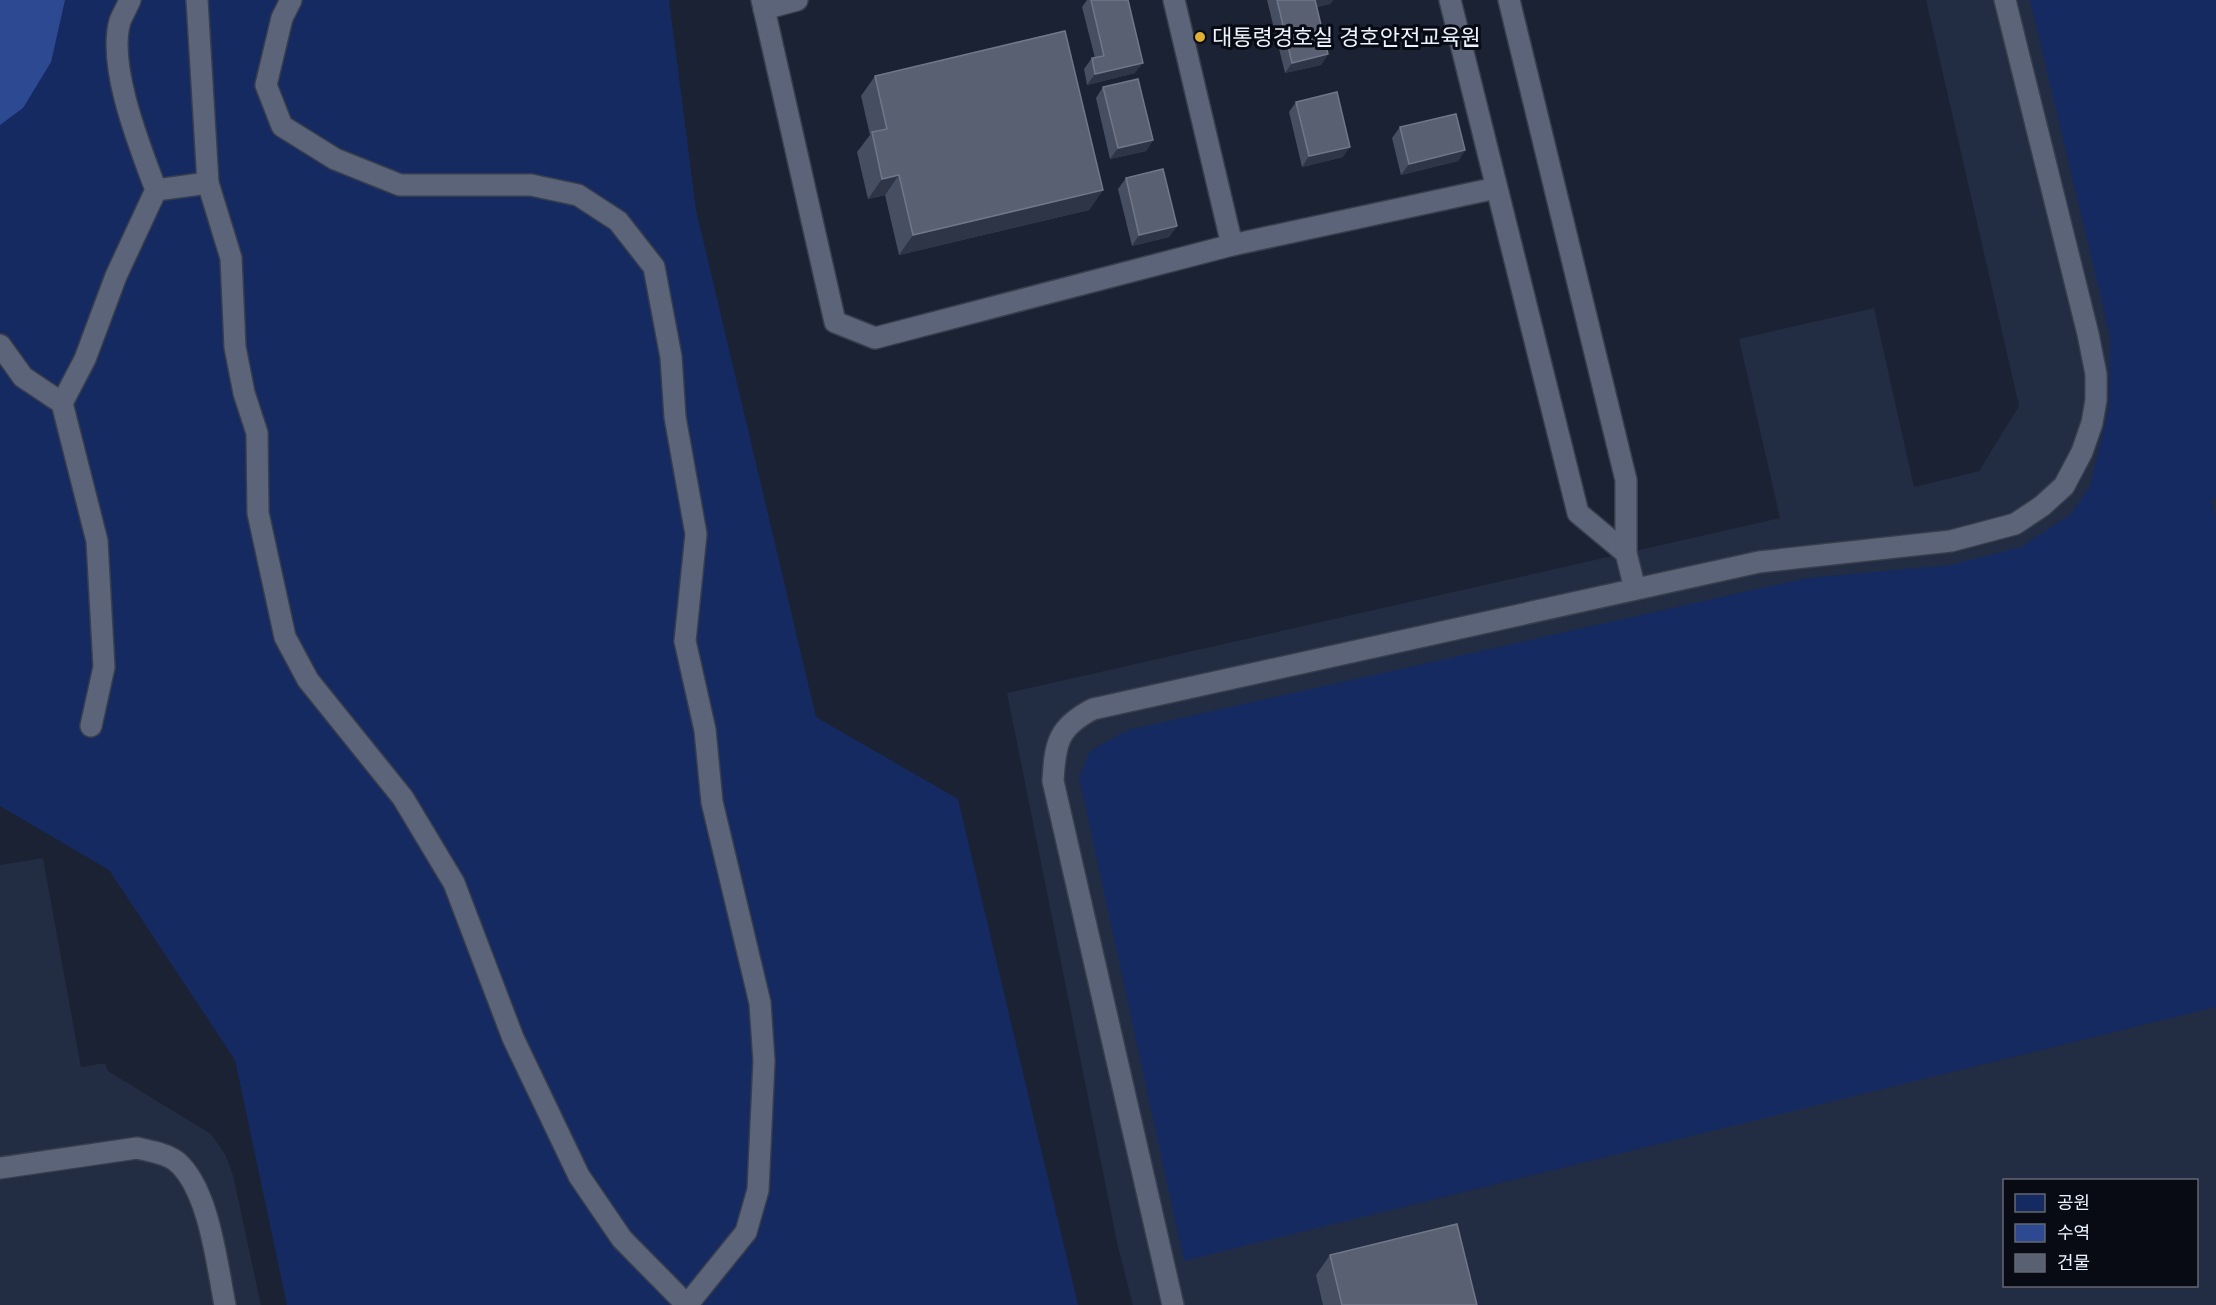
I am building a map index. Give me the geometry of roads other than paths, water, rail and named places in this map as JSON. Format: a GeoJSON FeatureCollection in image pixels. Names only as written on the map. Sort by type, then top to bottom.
{"type":"FeatureCollection","features":[{"type":"Feature","properties":{"kind":"lane"},"geometry":{"type":"LineString","coordinates":[[92,726],[104,667],[97,541],[62,403],[85,359],[116,276],[156,190],[130,118],[117,52],[120,21],[130,0]]}},
{"type":"Feature","properties":{"kind":"lane"},"geometry":{"type":"LineString","coordinates":[[197,0],[207,183],[231,258],[235,347],[244,393],[257,432],[258,513],[285,638],[308,680],[402,798],[454,883],[513,1038],[579,1176],[622,1239],[687,1305],[746,1232],[758,1190],[764,1061],[760,1003],[712,802],[705,730],[685,641],[696,534],[675,417],[671,357],[654,267],[618,221],[578,195],[531,185],[400,185],[335,159],[282,126],[266,85],[282,18],[291,0]]}},
{"type":"Feature","properties":{"kind":"lane"},"geometry":{"type":"LineString","coordinates":[[797,0],[763,5],[835,322],[875,338],[1232,245],[1496,188]]}},
{"type":"Feature","properties":{"kind":"lane"},"geometry":{"type":"LineString","coordinates":[[1174,0],[1232,245]]}},
{"type":"Feature","properties":{"kind":"lane"},"geometry":{"type":"LineString","coordinates":[[1450,0],[1578,513],[1626,552]]}},
{"type":"Feature","properties":{"kind":"lane"},"geometry":{"type":"LineString","coordinates":[[1509,0],[1626,480],[1626,552],[1635,589]]}},
{"type":"Feature","properties":{"kind":"lane"},"geometry":{"type":"LineString","coordinates":[[1173,1305],[1053,781],[1054,754],[1062,732],[1075,718],[1093,709],[1759,562],[1951,541],[2015,524],[2042,506],[2064,486],[2082,453],[2092,423],[2096,400],[2096,374],[2005,0]]}},
{"type":"Feature","properties":{"kind":"lane"},"geometry":{"type":"LineString","coordinates":[[156,190],[207,183]]}},
{"type":"Feature","properties":{"kind":"lane"},"geometry":{"type":"LineString","coordinates":[[0,345],[23,377],[62,403]]}},
{"type":"Feature","properties":{"kind":"lane"},"geometry":{"type":"LineString","coordinates":[[0,1168],[136,1148],[175,1160],[187,1172],[206,1214],[225,1305]]}},
{"type":"Feature","properties":{"kind":"water"},"geometry":{"type":"Polygon","coordinates":[[[0,0],[65,0],[51,62],[23,108],[0,125],[0,0]]]}},
{"type":"Feature","properties":{"kind":"place","name":"대통령경호실 경호안전교육원"},"geometry":{"type":"Point","coordinates":[1200,37]}}]}
